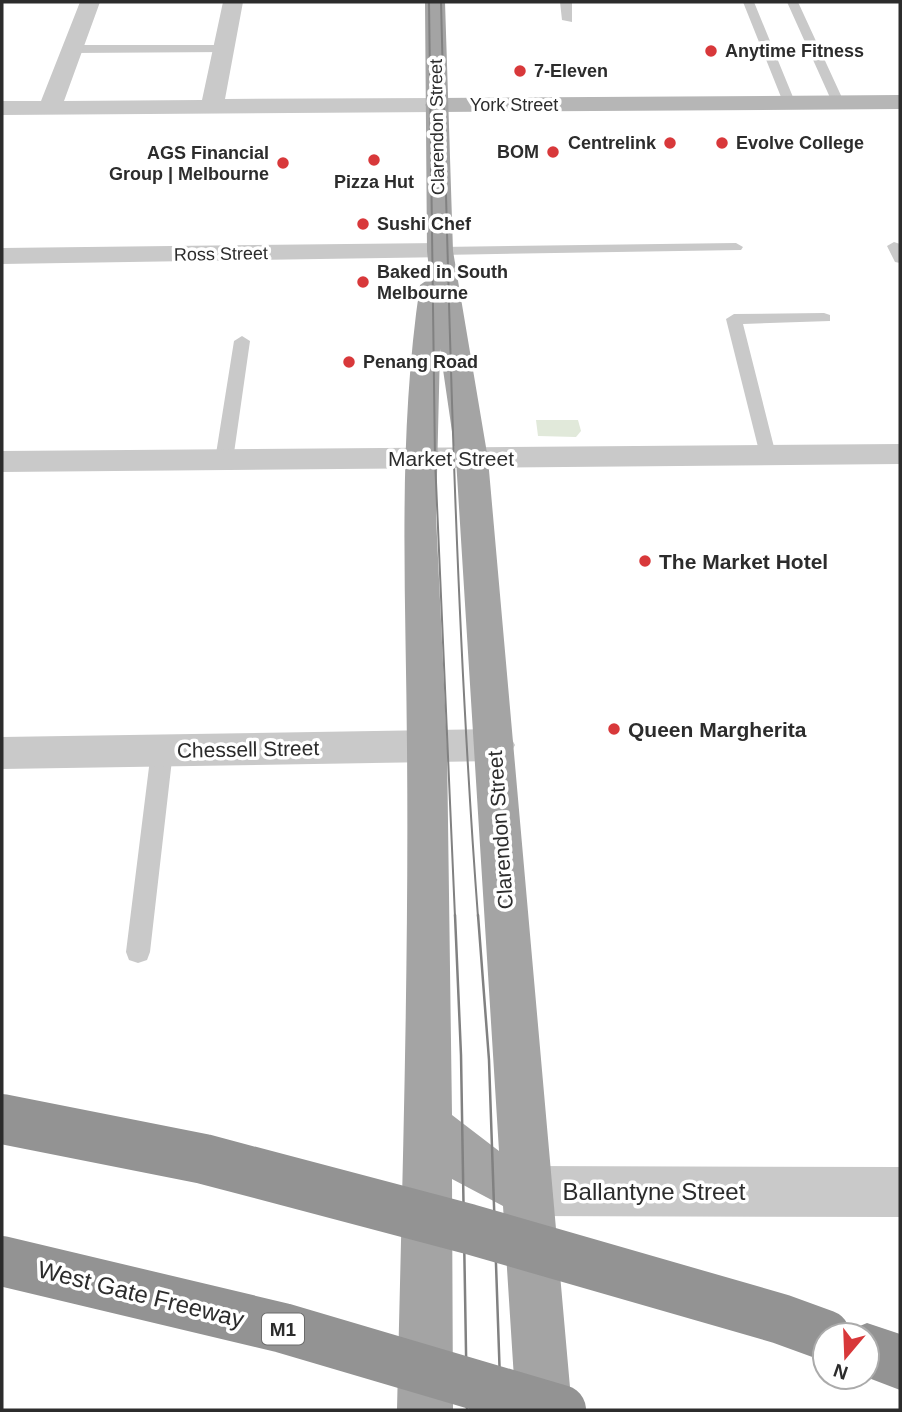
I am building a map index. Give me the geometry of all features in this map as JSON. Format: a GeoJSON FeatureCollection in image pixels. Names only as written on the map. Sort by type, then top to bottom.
{"type":"FeatureCollection","features":[{"type":"Feature","properties":{"kind":"highway"},"geometry":{"type":"LineString","coordinates":[[2,1119],[204,1158],[495,1236],[811,1330]]}},
{"type":"Feature","properties":{"kind":"highway","name":"West Gate Freeway"},"geometry":{"type":"LineString","coordinates":[[2,1261],[135,1290],[452,1374],[561,1410]]}},
{"type":"Feature","properties":{"kind":"highway"},"geometry":{"type":"LineString","coordinates":[[881,1355],[900,1362]]}},
{"type":"Feature","properties":{"kind":"main road","name":"Clarendon Street"},"geometry":{"type":"LineString","coordinates":[[435,2],[440,251],[472,458],[544,1410]]}},
{"type":"Feature","properties":{"kind":"main road","name":"Clarendon Street"},"geometry":{"type":"LineString","coordinates":[[425,1410],[428,1127],[427,747],[417,458],[426,341],[440,251]]}},
{"type":"Feature","properties":{"kind":"main road","name":"Ballantyne Street"},"geometry":{"type":"LineString","coordinates":[[428,1127],[476,1166],[526,1191]]}},
{"type":"Feature","properties":{"kind":"street"},"geometry":{"type":"LineString","coordinates":[[50,108],[90,2]]}},
{"type":"Feature","properties":{"kind":"street"},"geometry":{"type":"LineString","coordinates":[[212,107],[233,2]]}},
{"type":"Feature","properties":{"kind":"street","name":"York Street"},"geometry":{"type":"LineString","coordinates":[[2,108],[900,102]]}},
{"type":"Feature","properties":{"kind":"street","name":"Ross Street"},"geometry":{"type":"LineString","coordinates":[[2,256],[440,251]]}},
{"type":"Feature","properties":{"kind":"street","name":"Market Street"},"geometry":{"type":"LineString","coordinates":[[2,462],[900,454]]}},
{"type":"Feature","properties":{"kind":"street","name":"Chessell Street"},"geometry":{"type":"LineString","coordinates":[[2,753],[495,745]]}},
{"type":"Feature","properties":{"kind":"street","name":"Ballantyne Street"},"geometry":{"type":"LineString","coordinates":[[526,1191],[900,1192]]}},
{"type":"Feature","properties":{"kind":"lane"},"geometry":{"type":"LineString","coordinates":[[566,2],[568,20]]}},
{"type":"Feature","properties":{"kind":"lane"},"geometry":{"type":"LineString","coordinates":[[748,2],[789,102]]}},
{"type":"Feature","properties":{"kind":"lane"},"geometry":{"type":"LineString","coordinates":[[792,2],[838,102]]}},
{"type":"Feature","properties":{"kind":"lane"},"geometry":{"type":"LineString","coordinates":[[72,49],[224,49]]}},
{"type":"Feature","properties":{"kind":"lane"},"geometry":{"type":"LineString","coordinates":[[440,251],[736,247]]}},
{"type":"Feature","properties":{"kind":"lane"},"geometry":{"type":"LineString","coordinates":[[767,455],[734,319],[824,318]]}},
{"type":"Feature","properties":{"kind":"lane"},"geometry":{"type":"LineString","coordinates":[[225,460],[242,341]]}},
{"type":"Feature","properties":{"kind":"lane"},"geometry":{"type":"LineString","coordinates":[[138,952],[162,751]]}},
{"type":"Feature","properties":{"kind":"green space"},"geometry":{"type":"Polygon","coordinates":[[[536,420],[578,420],[581,431],[576,437],[538,436],[536,420]]]}},
{"type":"Feature","properties":{"kind":"tram line"},"geometry":{"type":"LineString","coordinates":[[429,2],[435,459],[455,917]]}},
{"type":"Feature","properties":{"kind":"tram line"},"geometry":{"type":"LineString","coordinates":[[441,2],[458,574],[478,917]]}},
{"type":"Feature","properties":{"kind":"tram line"},"geometry":{"type":"LineString","coordinates":[[455,915],[461,1055],[467,1410]]}},
{"type":"Feature","properties":{"kind":"tram line"},"geometry":{"type":"LineString","coordinates":[[478,915],[489,1060],[501,1410]]}},
{"type":"Feature","properties":{"kind":"place","name":"Anytime Fitness"},"geometry":{"type":"Point","coordinates":[711,51]}},
{"type":"Feature","properties":{"kind":"place","name":"7-Eleven"},"geometry":{"type":"Point","coordinates":[520,71]}},
{"type":"Feature","properties":{"kind":"place","name":"Centrelink"},"geometry":{"type":"Point","coordinates":[670,143]}},
{"type":"Feature","properties":{"kind":"place","name":"Evolve College"},"geometry":{"type":"Point","coordinates":[722,143]}},
{"type":"Feature","properties":{"kind":"place","name":"BOM"},"geometry":{"type":"Point","coordinates":[553,152]}},
{"type":"Feature","properties":{"kind":"place","name":"Pizza Hut"},"geometry":{"type":"Point","coordinates":[374,160]}},
{"type":"Feature","properties":{"kind":"place","name":"AGS Financial Group | Melbourne"},"geometry":{"type":"Point","coordinates":[283,163]}},
{"type":"Feature","properties":{"kind":"place","name":"Sushi Chef"},"geometry":{"type":"Point","coordinates":[363,224]}},
{"type":"Feature","properties":{"kind":"place","name":"Baked in South Melbourne"},"geometry":{"type":"Point","coordinates":[363,282]}},
{"type":"Feature","properties":{"kind":"place","name":"Penang Road"},"geometry":{"type":"Point","coordinates":[349,362]}},
{"type":"Feature","properties":{"kind":"place","name":"The Market Hotel"},"geometry":{"type":"Point","coordinates":[645,561]}},
{"type":"Feature","properties":{"kind":"place","name":"Queen Margherita"},"geometry":{"type":"Point","coordinates":[614,729]}}]}
